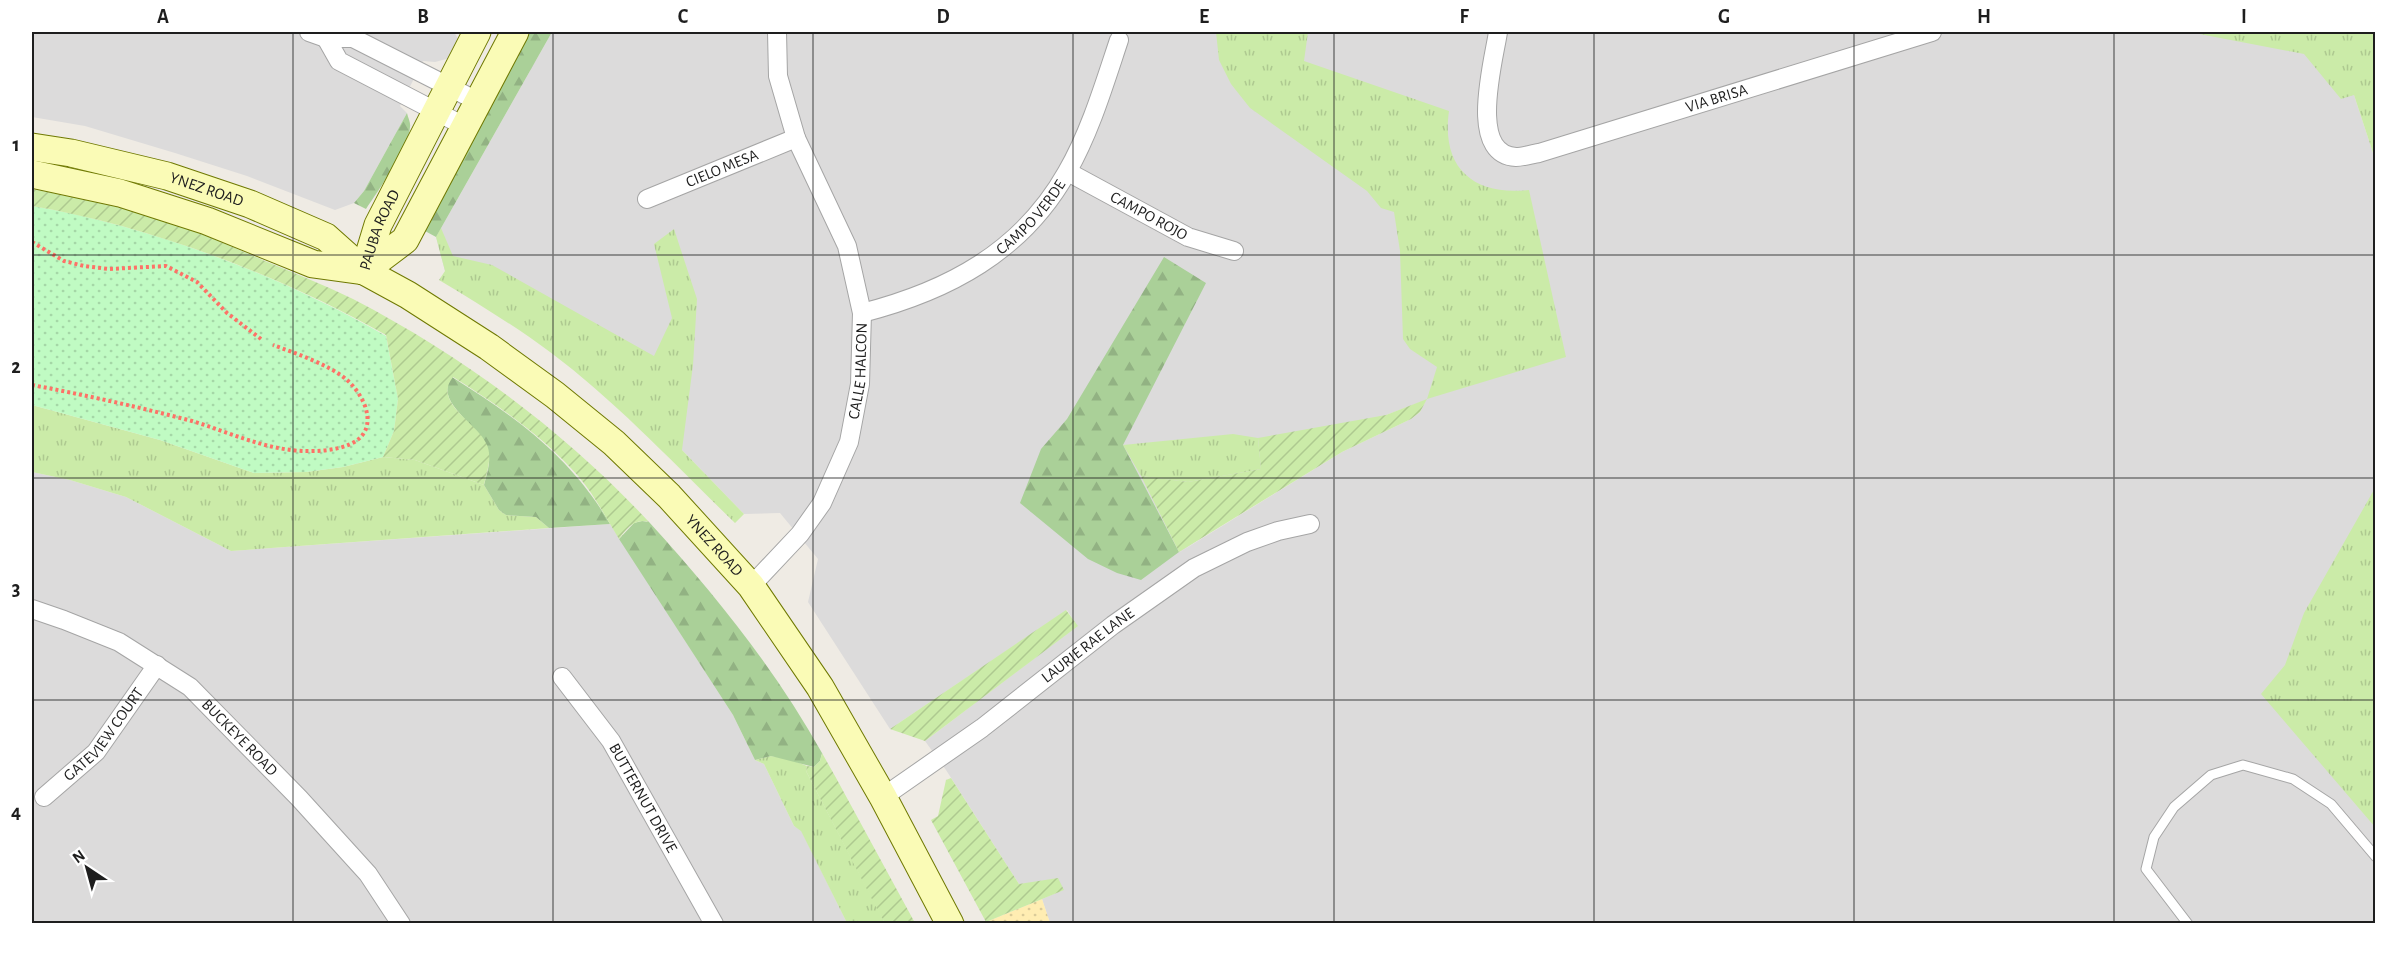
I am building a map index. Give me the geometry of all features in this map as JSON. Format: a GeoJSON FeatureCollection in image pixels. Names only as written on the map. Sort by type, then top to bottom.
{"type":"FeatureCollection","features":[{"type":"Feature","properties":{"kind":"main road","name":"PAUBA ROAD"},"geometry":{"type":"LineString","coordinates":[[364,271],[378,225],[477,32]]}},
{"type":"Feature","properties":{"kind":"main road","name":"PAUBA ROAD"},"geometry":{"type":"LineString","coordinates":[[364,271],[405,240],[515,32]]}},
{"type":"Feature","properties":{"kind":"main road","name":"YNEZ ROAD"},"geometry":{"type":"LineString","coordinates":[[32,147],[70,153],[167,176],[250,204],[326,237],[364,271],[408,295],[489,347],[555,395],[614,443],[669,496],[751,586],[820,687],[883,797],[950,924]]}},
{"type":"Feature","properties":{"kind":"main road","name":"YNEZ ROAD"},"geometry":{"type":"LineString","coordinates":[[32,174],[120,193],[207,221],[313,264],[364,271]]}},
{"type":"Feature","properties":{"kind":"street","name":"CALLE HALCON"},"geometry":{"type":"LineString","coordinates":[[751,586],[800,534],[822,503],[849,441],[860,384],[862,313],[847,246],[796,138],[778,75],[777,32]]}},
{"type":"Feature","properties":{"kind":"street","name":"VIA BRISA"},"geometry":{"type":"LineString","coordinates":[[1498,32],[1486,112],[1490,135],[1500,152],[1515,157],[1539,153],[1932,32]]}},
{"type":"Feature","properties":{"kind":"street"},"geometry":{"type":"LineString","coordinates":[[317,35],[352,38],[477,101]]}},
{"type":"Feature","properties":{"kind":"street"},"geometry":{"type":"LineString","coordinates":[[317,35],[339,60],[464,126]]}},
{"type":"Feature","properties":{"kind":"street","name":"CAMPO VERDE"},"geometry":{"type":"LineString","coordinates":[[862,313],[896,305],[945,286],[982,263],[1026,229],[1068,172],[1099,99],[1119,40]]}},
{"type":"Feature","properties":{"kind":"street","name":"CIELO MESA"},"geometry":{"type":"LineString","coordinates":[[647,199],[796,138]]}},
{"type":"Feature","properties":{"kind":"street","name":"CAMPO ROJO"},"geometry":{"type":"LineString","coordinates":[[1068,172],[1188,237],[1234,251]]}},
{"type":"Feature","properties":{"kind":"street","name":"LAURIE RAE LANE"},"geometry":{"type":"LineString","coordinates":[[883,797],[982,728],[1113,624],[1194,568],[1247,542],[1278,531],[1310,524]]}},
{"type":"Feature","properties":{"kind":"street","name":"BUCKEYE ROAD"},"geometry":{"type":"LineString","coordinates":[[32,609],[118,642],[190,687],[299,798],[368,874],[401,924]]}},
{"type":"Feature","properties":{"kind":"street","name":"GATEVIEW COURT"},"geometry":{"type":"LineString","coordinates":[[44,797],[96,752],[157,665]]}},
{"type":"Feature","properties":{"kind":"street","name":"BUTTERNUT DRIVE"},"geometry":{"type":"LineString","coordinates":[[562,676],[610,741],[714,924]]}},
{"type":"Feature","properties":{"kind":"lane"},"geometry":{"type":"LineString","coordinates":[[2188,924],[2146,869],[2154,837],[2174,807],[2211,775],[2243,765],[2293,779],[2331,804],[2376,857]]}},
{"type":"Feature","properties":{"kind":"path"},"geometry":{"type":"LineString","coordinates":[[32,242],[63,261],[84,266],[109,269],[158,266],[173,270],[197,282],[227,313],[261,339]]}},
{"type":"Feature","properties":{"kind":"path"},"geometry":{"type":"LineString","coordinates":[[32,385],[131,405],[211,427],[247,441],[284,449],[322,451],[352,444],[364,435],[369,423],[366,410],[361,396],[349,381],[335,371],[273,345]]}},
{"type":"Feature","properties":{"kind":"shaded area"},"geometry":{"type":"Polygon","coordinates":[[[32,32],[454,32],[461,44],[450,58],[435,62],[423,61],[400,106],[407,113],[364,191],[354,203],[335,210],[247,176],[175,153],[85,126],[32,117],[32,32]]]}},
{"type":"Feature","properties":{"kind":"shaded area"},"geometry":{"type":"Polygon","coordinates":[[[552,32],[2323,32],[2354,95],[2375,159],[2375,923],[1050,923],[1042,899],[1063,890],[1019,884],[925,741],[1077,626],[1067,610],[890,729],[808,602],[818,559],[780,513],[744,514],[682,450],[445,271],[436,237],[552,32]],[[1426,400],[1386,415],[1180,552],[1342,452],[1411,419],[1420,412],[1426,400]]]}},
{"type":"Feature","properties":{"kind":"shaded area"},"geometry":{"type":"Polygon","coordinates":[[[32,472],[70,480],[126,497],[231,551],[610,524],[733,715],[755,760],[764,764],[794,826],[801,830],[847,923],[32,923],[32,472]]]}},
{"type":"Feature","properties":{"kind":"green space"},"geometry":{"type":"Polygon","coordinates":[[[529,32],[552,32],[436,237],[425,231],[529,32]]]}},
{"type":"Feature","properties":{"kind":"green space"},"geometry":{"type":"Polygon","coordinates":[[[1216,32],[1308,32],[1304,61],[1449,111],[1450,148],[1456,163],[1465,174],[1477,183],[1492,188],[1509,191],[1529,190],[1566,357],[1427,399],[1437,367],[1410,349],[1403,339],[1400,251],[1394,212],[1381,208],[1367,191],[1250,108],[1231,84],[1219,60],[1216,32]]]}},
{"type":"Feature","properties":{"kind":"green space"},"geometry":{"type":"Polygon","coordinates":[[[2189,32],[2375,32],[2375,159],[2354,95],[2341,99],[2304,54],[2189,32]]]}},
{"type":"Feature","properties":{"kind":"green space"},"geometry":{"type":"Polygon","coordinates":[[[407,113],[410,125],[408,136],[392,169],[366,209],[354,203],[364,191],[407,113]]]}},
{"type":"Feature","properties":{"kind":"green space"},"geometry":{"type":"Polygon","coordinates":[[[32,189],[115,206],[164,220],[320,284],[394,321],[434,345],[511,398],[583,457],[649,522],[635,523],[619,539],[579,477],[551,448],[520,422],[453,377],[448,386],[448,395],[452,404],[481,435],[488,448],[489,464],[484,485],[415,460],[383,457],[394,431],[398,399],[386,335],[303,293],[214,256],[122,226],[32,206],[32,189]]]}},
{"type":"Feature","properties":{"kind":"green space"},"geometry":{"type":"Polygon","coordinates":[[[32,206],[122,226],[214,256],[303,293],[386,336],[398,399],[394,431],[383,457],[343,467],[306,472],[254,473],[160,440],[32,405],[32,206]]]}},
{"type":"Feature","properties":{"kind":"green space"},"geometry":{"type":"Polygon","coordinates":[[[441,228],[453,256],[492,265],[654,356],[672,318],[654,244],[674,229],[697,299],[693,365],[682,450],[744,514],[735,523],[646,435],[575,372],[523,333],[439,280],[445,271],[436,237],[441,228]]]}},
{"type":"Feature","properties":{"kind":"green space"},"geometry":{"type":"Polygon","coordinates":[[[1164,257],[1206,283],[1123,445],[1179,552],[1141,580],[1117,573],[1088,559],[1020,503],[1041,449],[1067,419],[1164,257]]]}},
{"type":"Feature","properties":{"kind":"green space"},"geometry":{"type":"Polygon","coordinates":[[[452,377],[499,408],[541,441],[578,479],[610,524],[549,528],[536,517],[506,515],[499,510],[484,485],[489,460],[486,446],[449,397],[447,387],[452,377]]]}},
{"type":"Feature","properties":{"kind":"green space"},"geometry":{"type":"Polygon","coordinates":[[[1427,399],[1420,412],[1411,419],[1342,452],[1179,552],[1141,476],[1188,482],[1261,469],[1258,438],[1386,415],[1427,399]]]}},
{"type":"Feature","properties":{"kind":"green space"},"geometry":{"type":"Polygon","coordinates":[[[32,405],[160,440],[254,473],[306,472],[343,467],[383,457],[415,460],[484,485],[499,510],[506,515],[536,517],[549,528],[231,551],[126,497],[70,480],[32,472],[32,405]]]}},
{"type":"Feature","properties":{"kind":"green space"},"geometry":{"type":"Polygon","coordinates":[[[1233,434],[1258,438],[1261,469],[1188,482],[1141,476],[1123,445],[1233,434]]]}},
{"type":"Feature","properties":{"kind":"green space"},"geometry":{"type":"Polygon","coordinates":[[[2375,488],[2376,827],[2261,694],[2285,665],[2304,613],[2375,488]]]}},
{"type":"Feature","properties":{"kind":"green space"},"geometry":{"type":"Polygon","coordinates":[[[649,522],[673,549],[720,604],[764,662],[822,753],[820,761],[814,767],[771,756],[755,760],[733,715],[619,539],[634,523],[649,522]]]}},
{"type":"Feature","properties":{"kind":"green space"},"geometry":{"type":"Polygon","coordinates":[[[1066,610],[1078,626],[925,741],[890,729],[1066,610]]]}},
{"type":"Feature","properties":{"kind":"green space"},"geometry":{"type":"Polygon","coordinates":[[[822,753],[915,923],[885,923],[878,911],[806,771],[807,766],[814,767],[820,761],[822,753]]]}},
{"type":"Feature","properties":{"kind":"green space"},"geometry":{"type":"Polygon","coordinates":[[[771,756],[789,759],[807,766],[806,771],[885,923],[847,923],[801,831],[794,826],[764,764],[755,760],[771,756]]]}},
{"type":"Feature","properties":{"kind":"green space"},"geometry":{"type":"Polygon","coordinates":[[[951,778],[1019,884],[1058,878],[1064,890],[986,922],[931,820],[938,816],[946,780],[951,778]]]}},
{"type":"Feature","properties":{"kind":"sand"},"geometry":{"type":"Polygon","coordinates":[[[1042,899],[1050,923],[986,922],[1042,899]]]}}]}
